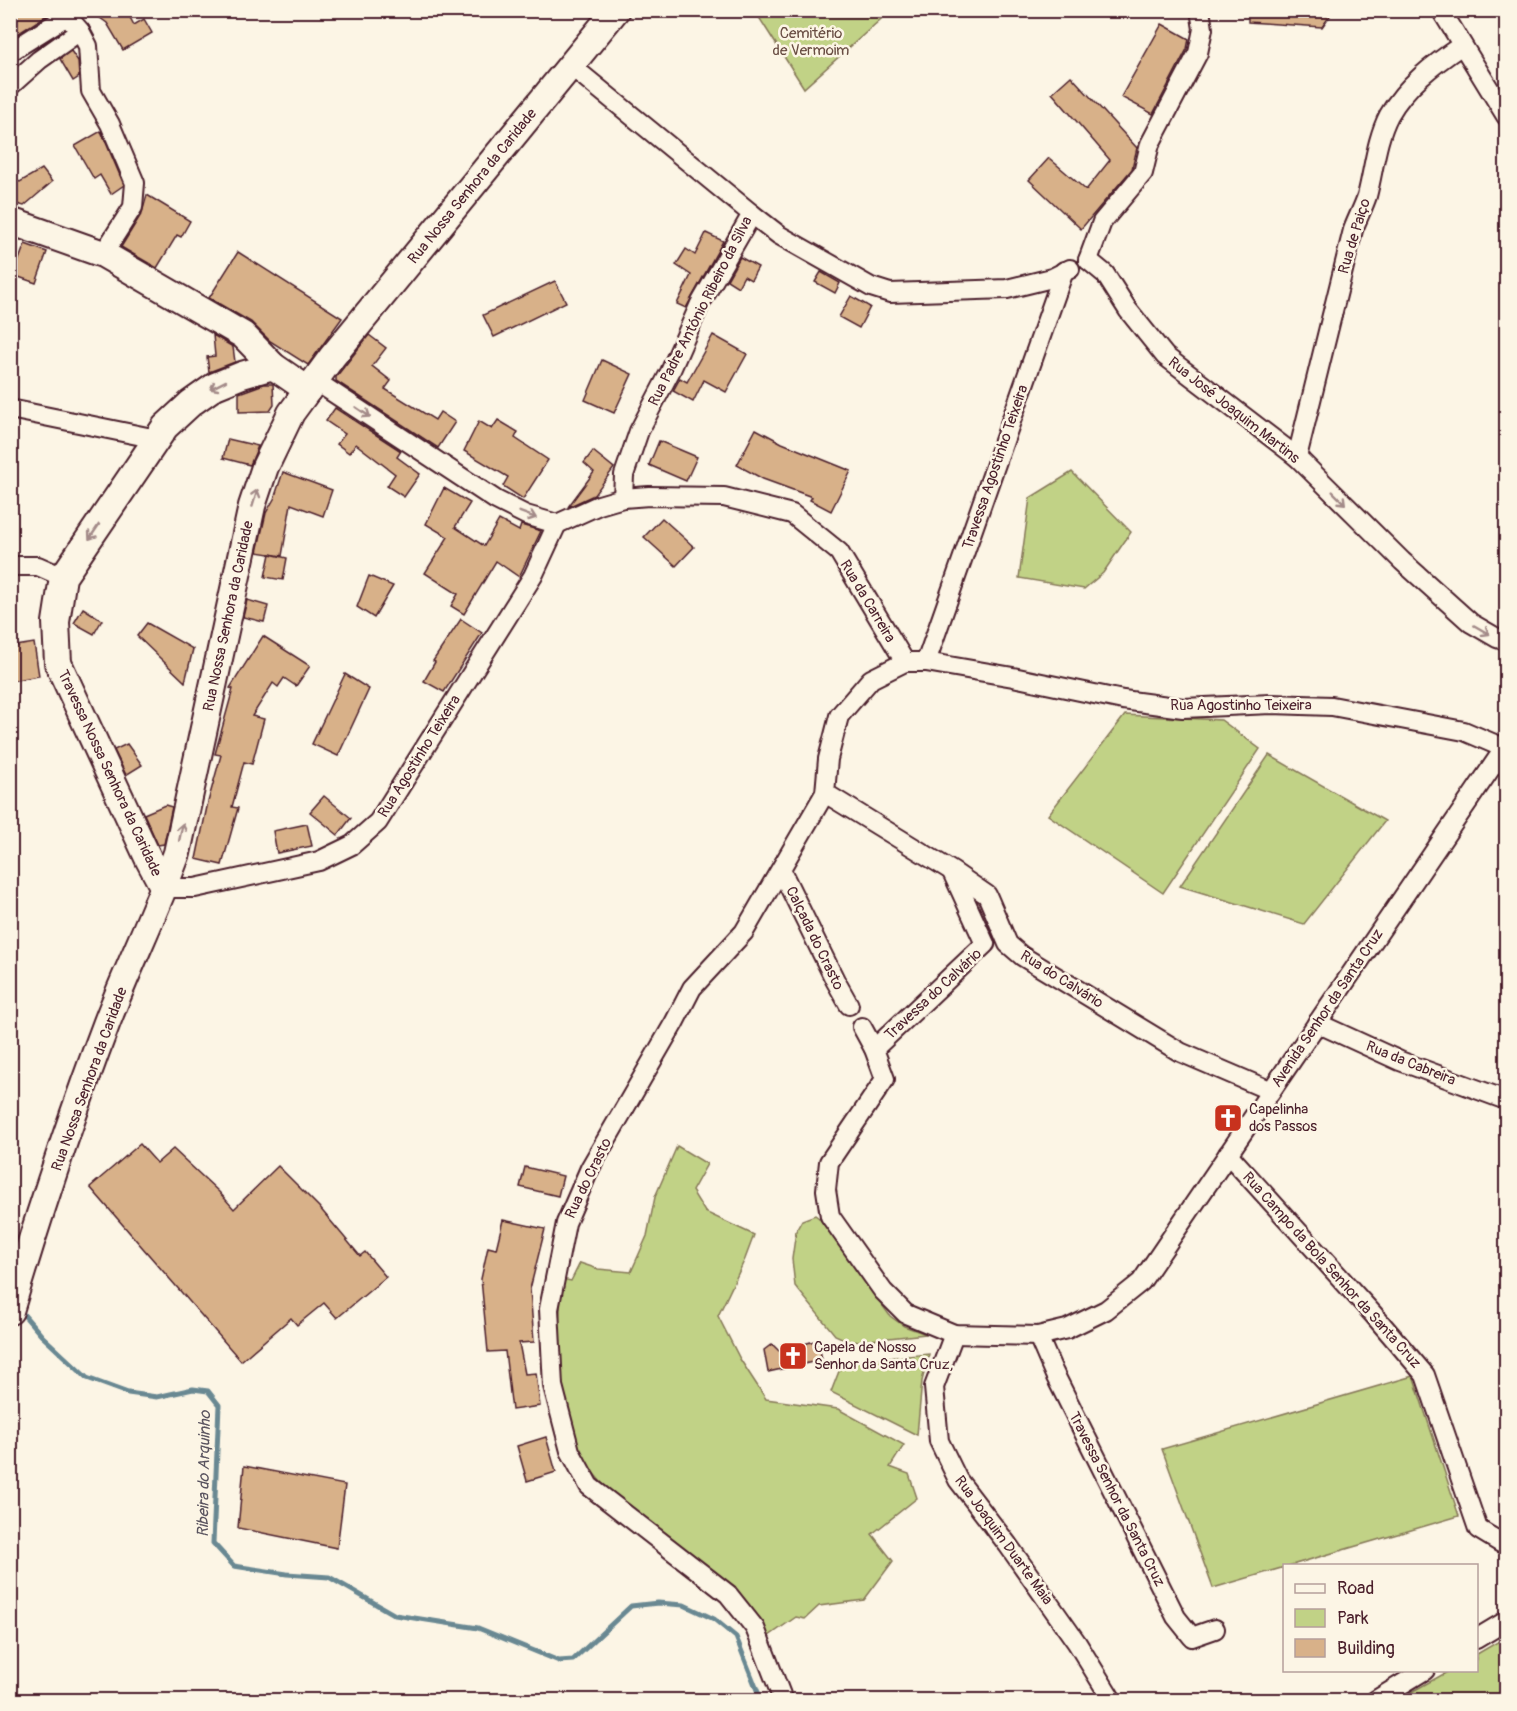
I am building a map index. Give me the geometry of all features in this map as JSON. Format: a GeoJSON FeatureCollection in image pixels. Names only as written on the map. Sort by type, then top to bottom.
{"type":"FeatureCollection","features":[{"type":"Feature","properties":{"kind":"street","name":"Rua Nossa Senhora da Caridade"},"geometry":{"type":"LineString","coordinates":[[10,1311],[37,1221],[108,1020],[177,853],[252,507],[264,467],[291,413],[311,385],[616,10]]}},
{"type":"Feature","properties":{"kind":"street"},"geometry":{"type":"LineString","coordinates":[[752,214],[779,235],[871,287],[890,293],[1008,289],[1052,278],[1088,260],[1102,222],[1143,173],[1150,144],[1198,53],[1203,29],[1200,10]]}},
{"type":"Feature","properties":{"kind":"street"},"geometry":{"type":"LineString","coordinates":[[1441,10],[1506,116]]}},
{"type":"Feature","properties":{"kind":"street"},"geometry":{"type":"LineString","coordinates":[[10,52],[67,15],[88,46],[91,91],[110,124],[135,183],[133,207],[103,254]]}},
{"type":"Feature","properties":{"kind":"street"},"geometry":{"type":"LineString","coordinates":[[10,86],[39,60],[80,31]]}},
{"type":"Feature","properties":{"kind":"street","name":"Rua de Paiço"},"geometry":{"type":"LineString","coordinates":[[1297,457],[1353,230],[1366,197],[1379,140],[1389,116],[1411,84],[1462,45]]}},
{"type":"Feature","properties":{"kind":"street","name":"Rua Padre António Ribeiro da Silva"},"geometry":{"type":"LineString","coordinates":[[570,65],[752,214],[700,304],[670,372],[639,431],[624,475],[623,498]]}},
{"type":"Feature","properties":{"kind":"street"},"geometry":{"type":"LineString","coordinates":[[10,221],[103,254],[243,335],[273,366],[311,385],[496,500],[526,515],[557,524],[599,505],[623,498]]}},
{"type":"Feature","properties":{"kind":"street","name":"Rua José Joaquim Martins"},"geometry":{"type":"LineString","coordinates":[[1088,260],[1105,274],[1128,310],[1165,356],[1297,457],[1402,561],[1471,623],[1506,641]]}},
{"type":"Feature","properties":{"kind":"street","name":"Travessa Agostinho Teixeira"},"geometry":{"type":"LineString","coordinates":[[926,663],[1065,271]]}},
{"type":"Feature","properties":{"kind":"street","name":"Travessa Nossa Senhora da Caridade"},"geometry":{"type":"LineString","coordinates":[[164,888],[58,663],[56,622],[63,577],[165,427],[191,403],[215,386],[273,366]]}},
{"type":"Feature","properties":{"kind":"street"},"geometry":{"type":"LineString","coordinates":[[10,409],[157,439]]}},
{"type":"Feature","properties":{"kind":"street","name":"Rua da Carreira"},"geometry":{"type":"LineString","coordinates":[[623,498],[724,497],[792,514],[839,552],[905,662]]}},
{"type":"Feature","properties":{"kind":"street","name":"Rua Agostinho Teixeira"},"geometry":{"type":"LineString","coordinates":[[164,888],[195,888],[319,861],[352,845],[378,822],[533,576],[557,524]]}},
{"type":"Feature","properties":{"kind":"street"},"geometry":{"type":"LineString","coordinates":[[10,566],[38,566],[63,577]]}},
{"type":"Feature","properties":{"kind":"street","name":"Rua Agostinho Teixeira"},"geometry":{"type":"LineString","coordinates":[[905,662],[926,663],[1013,677],[1123,700],[1183,708],[1271,704],[1332,706],[1464,731],[1505,747]]}},
{"type":"Feature","properties":{"kind":"street","name":"Rua do Crasto"},"geometry":{"type":"LineString","coordinates":[[783,1701],[755,1628],[728,1594],[589,1486],[570,1451],[553,1386],[549,1309],[566,1222],[590,1168],[692,988],[744,932],[825,793],[828,759],[839,716],[871,679],[905,662]]}},
{"type":"Feature","properties":{"kind":"street","name":"Avenida Senhor da Santa Cruz"},"geometry":{"type":"LineString","coordinates":[[954,1334],[1038,1336],[1067,1329],[1106,1310],[1141,1282],[1505,747]]}},
{"type":"Feature","properties":{"kind":"street","name":"Rua do Calvário"},"geometry":{"type":"LineString","coordinates":[[825,793],[987,895],[1008,944],[1022,956],[1180,1052],[1271,1091]]}},
{"type":"Feature","properties":{"kind":"street","name":"Calçada do Crasto"},"geometry":{"type":"LineString","coordinates":[[781,870],[849,1005]]}},
{"type":"Feature","properties":{"kind":"street","name":"Travessa do Calvário"},"geometry":{"type":"LineString","coordinates":[[874,1049],[986,944],[952,871]]}},
{"type":"Feature","properties":{"kind":"street","name":"Rua da Cabreira"},"geometry":{"type":"LineString","coordinates":[[1317,1023],[1400,1061],[1506,1100]]}},
{"type":"Feature","properties":{"kind":"street"},"geometry":{"type":"LineString","coordinates":[[862,1027],[874,1049],[885,1079],[829,1162],[826,1190],[830,1216],[883,1291],[906,1314],[954,1334]]}},
{"type":"Feature","properties":{"kind":"street","name":"Rua Campo da Bola Senhor da Santa Cruz"},"geometry":{"type":"LineString","coordinates":[[1228,1154],[1425,1375],[1478,1528],[1501,1542],[1506,1541]]}},
{"type":"Feature","properties":{"kind":"street","name":"Rua Joaquim Duarte Maia"},"geometry":{"type":"LineString","coordinates":[[954,1334],[934,1387],[939,1441],[958,1479],[1077,1643],[1112,1701]]}},
{"type":"Feature","properties":{"kind":"street","name":"Travessa Senhor da Santa Cruz"},"geometry":{"type":"LineString","coordinates":[[1038,1336],[1054,1373],[1176,1617],[1192,1637],[1215,1629]]}},
{"type":"Feature","properties":{"kind":"street"},"geometry":{"type":"LineString","coordinates":[[1478,1638],[1506,1621]]}},
{"type":"Feature","properties":{"kind":"street"},"geometry":{"type":"LineString","coordinates":[[1376,1701],[1423,1672]]}},
{"type":"Feature","properties":{"kind":"green space","name":"Cemitério de Vermoim"},"geometry":{"type":"Polygon","coordinates":[[[755,11],[890,11],[804,88],[755,11]]]}},
{"type":"Feature","properties":{"kind":"green space"},"geometry":{"type":"Polygon","coordinates":[[[1072,472],[1131,532],[1103,573],[1084,589],[1019,578],[1030,498],[1072,472]]]}},
{"type":"Feature","properties":{"kind":"green space"},"geometry":{"type":"Polygon","coordinates":[[[1125,715],[1221,720],[1260,749],[1163,893],[1048,815],[1125,715]]]}},
{"type":"Feature","properties":{"kind":"green space"},"geometry":{"type":"Polygon","coordinates":[[[1269,755],[1385,821],[1304,924],[1180,886],[1269,755]]]}},
{"type":"Feature","properties":{"kind":"green space"},"geometry":{"type":"Polygon","coordinates":[[[677,1146],[707,1164],[692,1191],[705,1212],[754,1235],[718,1316],[740,1359],[766,1399],[838,1409],[904,1445],[890,1467],[909,1474],[917,1498],[872,1534],[893,1561],[864,1600],[819,1606],[805,1619],[796,1617],[766,1638],[612,1495],[579,1456],[555,1392],[562,1279],[571,1281],[580,1263],[598,1269],[631,1272],[647,1236],[655,1197],[677,1146]]]}},
{"type":"Feature","properties":{"kind":"green space"},"geometry":{"type":"Polygon","coordinates":[[[815,1215],[890,1316],[904,1326],[926,1334],[851,1342],[835,1335],[795,1286],[792,1259],[796,1231],[802,1220],[815,1215]]]}},
{"type":"Feature","properties":{"kind":"green space"},"geometry":{"type":"Polygon","coordinates":[[[929,1354],[922,1381],[917,1435],[831,1392],[841,1366],[852,1361],[929,1354]]]}},
{"type":"Feature","properties":{"kind":"green space"},"geometry":{"type":"Polygon","coordinates":[[[1413,1376],[1459,1516],[1295,1564],[1283,1564],[1283,1568],[1213,1588],[1162,1449],[1413,1376]]]}},
{"type":"Feature","properties":{"kind":"green space"},"geometry":{"type":"Polygon","coordinates":[[[1506,1637],[1506,1700],[1397,1700],[1447,1672],[1478,1672],[1478,1653],[1506,1637]]]}},
{"type":"Feature","properties":{"kind":"building"},"geometry":{"type":"Polygon","coordinates":[[[10,10],[55,10],[16,35],[10,10]]]}},
{"type":"Feature","properties":{"kind":"building"},"geometry":{"type":"Polygon","coordinates":[[[89,10],[126,10],[134,25],[144,19],[152,33],[123,50],[107,23],[89,10]]]}},
{"type":"Feature","properties":{"kind":"building"},"geometry":{"type":"Polygon","coordinates":[[[1248,10],[1334,10],[1322,27],[1248,22],[1248,10]]]}},
{"type":"Feature","properties":{"kind":"building"},"geometry":{"type":"Polygon","coordinates":[[[1162,24],[1189,39],[1187,49],[1153,114],[1121,97],[1162,24]]]}},
{"type":"Feature","properties":{"kind":"building"},"geometry":{"type":"Polygon","coordinates":[[[71,51],[78,61],[79,77],[73,81],[60,59],[71,51]]]}},
{"type":"Feature","properties":{"kind":"building"},"geometry":{"type":"Polygon","coordinates":[[[1071,76],[1137,148],[1132,169],[1081,229],[1029,180],[1049,158],[1086,190],[1110,160],[1052,93],[1071,76]]]}},
{"type":"Feature","properties":{"kind":"building"},"geometry":{"type":"Polygon","coordinates":[[[101,131],[124,185],[111,194],[100,175],[94,179],[75,146],[101,131]]]}},
{"type":"Feature","properties":{"kind":"building"},"geometry":{"type":"Polygon","coordinates":[[[42,169],[52,182],[24,206],[10,202],[10,178],[20,182],[42,169]]]}},
{"type":"Feature","properties":{"kind":"building"},"geometry":{"type":"Polygon","coordinates":[[[147,195],[190,221],[181,237],[177,235],[157,268],[121,247],[142,213],[147,195]]]}},
{"type":"Feature","properties":{"kind":"building"},"geometry":{"type":"Polygon","coordinates":[[[706,233],[723,241],[686,308],[677,304],[691,275],[676,265],[686,249],[695,255],[706,233]]]}},
{"type":"Feature","properties":{"kind":"building"},"geometry":{"type":"Polygon","coordinates":[[[25,244],[47,252],[36,283],[13,275],[25,244]]]}},
{"type":"Feature","properties":{"kind":"building"},"geometry":{"type":"Polygon","coordinates":[[[238,252],[342,318],[308,365],[270,341],[251,322],[209,298],[238,252]]]}},
{"type":"Feature","properties":{"kind":"building"},"geometry":{"type":"Polygon","coordinates":[[[740,257],[758,267],[751,280],[744,276],[738,287],[727,280],[740,257]]]}},
{"type":"Feature","properties":{"kind":"building"},"geometry":{"type":"Polygon","coordinates":[[[821,272],[840,283],[835,293],[815,282],[821,272]]]}},
{"type":"Feature","properties":{"kind":"building"},"geometry":{"type":"Polygon","coordinates":[[[555,281],[566,302],[494,337],[483,315],[555,281]]]}},
{"type":"Feature","properties":{"kind":"building"},"geometry":{"type":"Polygon","coordinates":[[[851,296],[870,307],[859,328],[839,317],[851,296]]]}},
{"type":"Feature","properties":{"kind":"building"},"geometry":{"type":"Polygon","coordinates":[[[213,335],[233,347],[235,362],[209,372],[207,357],[215,356],[213,335]]]}},
{"type":"Feature","properties":{"kind":"building"},"geometry":{"type":"Polygon","coordinates":[[[369,335],[386,348],[372,366],[391,381],[385,389],[435,420],[440,412],[455,422],[438,448],[336,381],[336,377],[369,335]]]}},
{"type":"Feature","properties":{"kind":"building"},"geometry":{"type":"Polygon","coordinates":[[[713,335],[747,354],[726,392],[704,380],[693,402],[673,391],[680,378],[687,382],[713,335]]]}},
{"type":"Feature","properties":{"kind":"building"},"geometry":{"type":"Polygon","coordinates":[[[602,360],[632,374],[614,413],[585,400],[602,360]]]}},
{"type":"Feature","properties":{"kind":"building"},"geometry":{"type":"Polygon","coordinates":[[[264,384],[273,384],[274,405],[270,411],[239,412],[239,393],[264,384]]]}},
{"type":"Feature","properties":{"kind":"building"},"geometry":{"type":"Polygon","coordinates":[[[335,408],[401,451],[397,457],[420,474],[404,497],[387,486],[395,474],[356,444],[349,453],[337,444],[345,434],[326,421],[335,408]]]}},
{"type":"Feature","properties":{"kind":"building"},"geometry":{"type":"Polygon","coordinates":[[[498,420],[518,432],[515,438],[548,460],[523,499],[503,486],[508,477],[464,451],[479,421],[492,429],[498,420]]]}},
{"type":"Feature","properties":{"kind":"building"},"geometry":{"type":"Polygon","coordinates":[[[756,429],[782,443],[851,471],[831,511],[810,500],[812,497],[763,479],[737,465],[756,429]]]}},
{"type":"Feature","properties":{"kind":"building"},"geometry":{"type":"Polygon","coordinates":[[[228,439],[258,446],[250,465],[223,458],[228,439]]]}},
{"type":"Feature","properties":{"kind":"building"},"geometry":{"type":"Polygon","coordinates":[[[659,441],[697,457],[686,481],[649,465],[659,441]]]}},
{"type":"Feature","properties":{"kind":"building"},"geometry":{"type":"Polygon","coordinates":[[[593,451],[614,468],[594,495],[568,507],[594,472],[584,463],[593,451]]]}},
{"type":"Feature","properties":{"kind":"building"},"geometry":{"type":"Polygon","coordinates":[[[283,472],[332,490],[323,516],[291,504],[282,556],[257,552],[266,513],[274,499],[283,472]]]}},
{"type":"Feature","properties":{"kind":"building"},"geometry":{"type":"Polygon","coordinates":[[[444,488],[470,503],[455,527],[484,546],[499,520],[519,531],[521,525],[541,531],[519,577],[496,561],[464,614],[451,606],[458,594],[425,573],[448,537],[426,524],[444,488]]]}},
{"type":"Feature","properties":{"kind":"building"},"geometry":{"type":"Polygon","coordinates":[[[662,518],[694,547],[676,566],[644,537],[662,518]]]}},
{"type":"Feature","properties":{"kind":"building"},"geometry":{"type":"Polygon","coordinates":[[[270,554],[287,558],[283,580],[265,577],[270,554]]]}},
{"type":"Feature","properties":{"kind":"building"},"geometry":{"type":"Polygon","coordinates":[[[369,576],[393,586],[374,618],[357,607],[369,576]]]}},
{"type":"Feature","properties":{"kind":"building"},"geometry":{"type":"Polygon","coordinates":[[[247,600],[268,606],[264,622],[243,617],[247,600]]]}},
{"type":"Feature","properties":{"kind":"building"},"geometry":{"type":"Polygon","coordinates":[[[83,608],[102,620],[94,634],[74,623],[83,608]]]}},
{"type":"Feature","properties":{"kind":"building"},"geometry":{"type":"Polygon","coordinates":[[[461,619],[482,633],[444,692],[424,681],[435,662],[433,661],[461,619]]]}},
{"type":"Feature","properties":{"kind":"building"},"geometry":{"type":"Polygon","coordinates":[[[147,623],[193,649],[185,682],[137,636],[147,623]]]}},
{"type":"Feature","properties":{"kind":"building"},"geometry":{"type":"Polygon","coordinates":[[[263,636],[310,666],[296,686],[284,678],[278,687],[273,683],[252,716],[264,719],[252,764],[244,762],[232,807],[238,808],[222,865],[196,859],[221,755],[215,754],[233,689],[230,688],[263,636]]]}},
{"type":"Feature","properties":{"kind":"building"},"geometry":{"type":"Polygon","coordinates":[[[34,643],[39,676],[10,681],[10,647],[34,643]]]}},
{"type":"Feature","properties":{"kind":"building"},"geometry":{"type":"Polygon","coordinates":[[[345,674],[369,689],[338,756],[312,744],[345,674]]]}},
{"type":"Feature","properties":{"kind":"building"},"geometry":{"type":"Polygon","coordinates":[[[127,744],[142,765],[126,775],[114,750],[127,744]]]}},
{"type":"Feature","properties":{"kind":"building"},"geometry":{"type":"Polygon","coordinates":[[[324,796],[351,818],[338,835],[310,812],[324,796]]]}},
{"type":"Feature","properties":{"kind":"building"},"geometry":{"type":"Polygon","coordinates":[[[165,805],[172,807],[164,844],[158,845],[144,814],[165,805]]]}},
{"type":"Feature","properties":{"kind":"building"},"geometry":{"type":"Polygon","coordinates":[[[307,824],[312,846],[277,853],[273,831],[307,824]]]}},
{"type":"Feature","properties":{"kind":"building"},"geometry":{"type":"Polygon","coordinates":[[[140,1144],[157,1163],[173,1149],[234,1209],[278,1166],[319,1207],[360,1256],[365,1252],[386,1277],[337,1318],[324,1303],[297,1325],[291,1318],[241,1361],[90,1187],[140,1144]]]}},
{"type":"Feature","properties":{"kind":"building"},"geometry":{"type":"Polygon","coordinates":[[[525,1167],[563,1176],[558,1196],[520,1187],[525,1167]]]}},
{"type":"Feature","properties":{"kind":"building"},"geometry":{"type":"Polygon","coordinates":[[[503,1220],[545,1229],[530,1289],[534,1342],[519,1343],[525,1374],[536,1373],[540,1406],[512,1410],[505,1351],[488,1352],[481,1279],[488,1247],[496,1249],[503,1220]]]}},
{"type":"Feature","properties":{"kind":"building","name":"Capela de Nosso Senhor da Santa Cruz,"},"geometry":{"type":"Polygon","coordinates":[[[818,1340],[822,1360],[768,1372],[764,1350],[772,1344],[779,1351],[818,1340]]]}},
{"type":"Feature","properties":{"kind":"building"},"geometry":{"type":"Polygon","coordinates":[[[546,1437],[556,1472],[527,1481],[517,1446],[546,1437]]]}},
{"type":"Feature","properties":{"kind":"building"},"geometry":{"type":"Polygon","coordinates":[[[244,1466],[345,1485],[337,1548],[238,1528],[244,1466]]]}},
{"type":"Feature","properties":{"kind":"waterway","name":"Ribeira do Arquinho"},"geometry":{"type":"LineString","coordinates":[[18,1308],[42,1336],[87,1378],[128,1393],[157,1397],[193,1389],[208,1391],[219,1405],[213,1543],[234,1566],[287,1574],[329,1577],[395,1615],[478,1628],[559,1661],[573,1660],[631,1606],[658,1603],[684,1605],[714,1619],[736,1637],[761,1700]]}},
{"type":"Feature","properties":{"kind":"place","name":"Capelinha dos Passos"},"geometry":{"type":"Point","coordinates":[1228,1118]}},
{"type":"Feature","properties":{"kind":"place","name":"Capela de Nosso Senhor da Santa Cruz,"},"geometry":{"type":"Point","coordinates":[793,1356]}}]}
